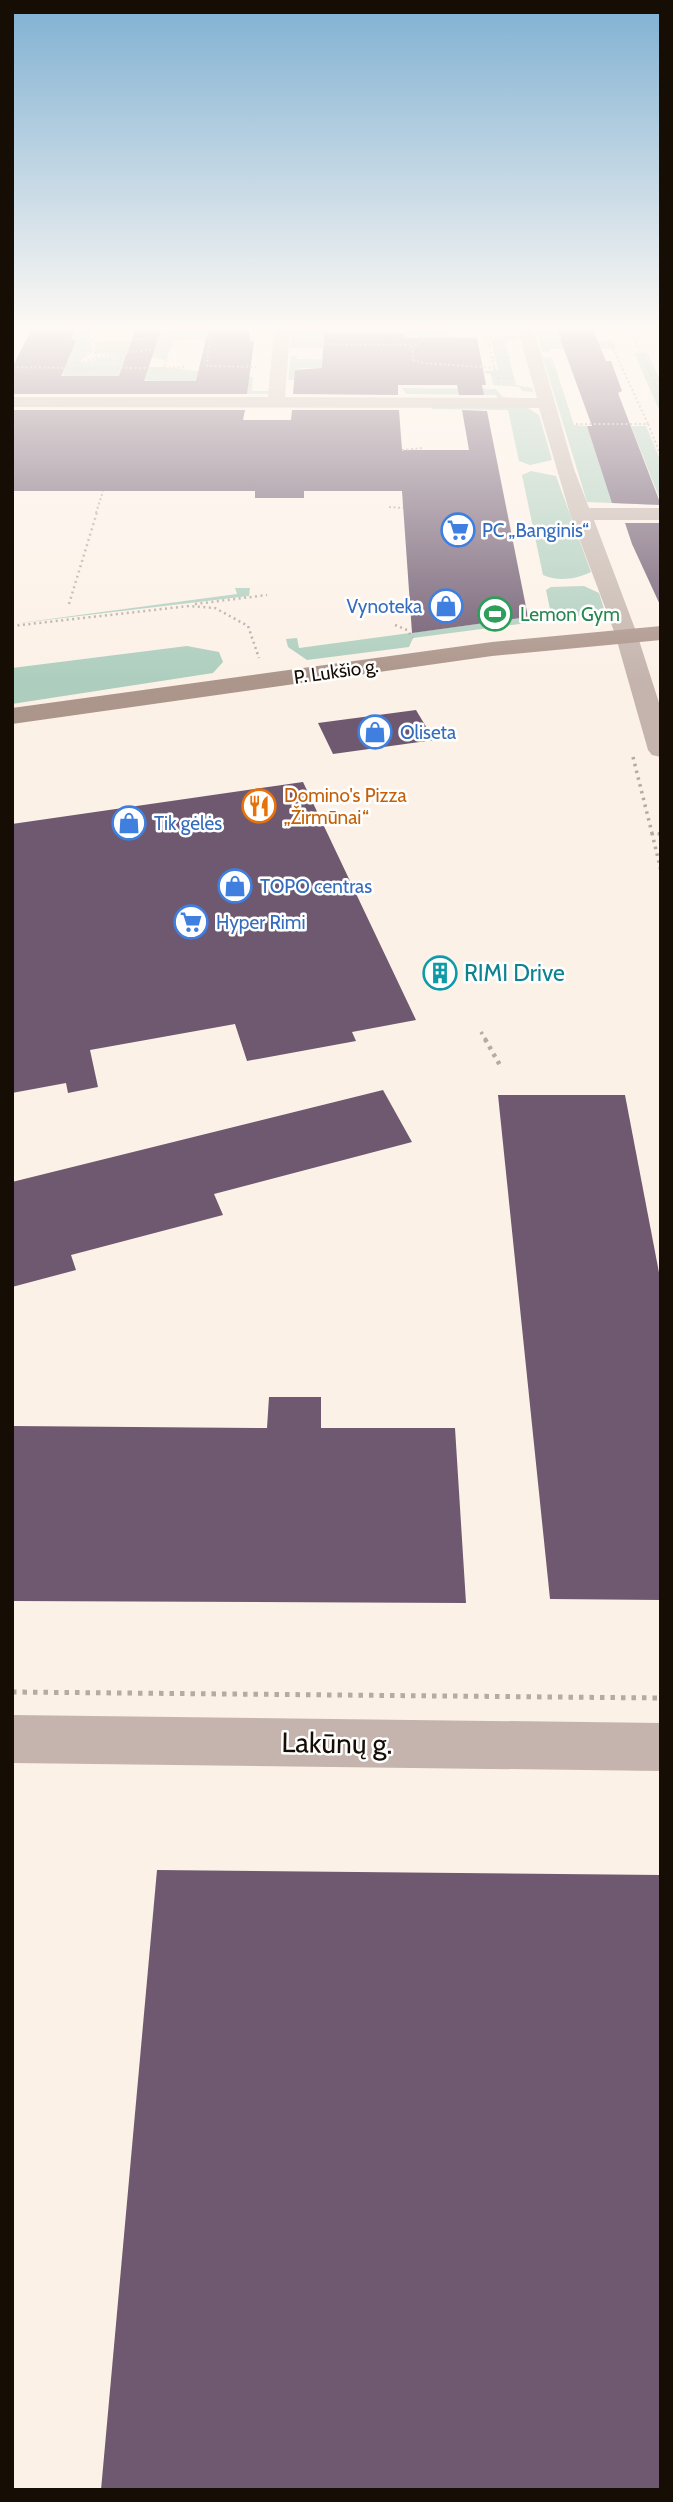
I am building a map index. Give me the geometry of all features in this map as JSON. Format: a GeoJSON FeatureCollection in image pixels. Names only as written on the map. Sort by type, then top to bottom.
{"type":"FeatureCollection","features":[{"type":"Feature","properties":{"kind":"street"},"geometry":{"type":"LineString","coordinates":[[560,447],[580,513],[626,634],[661,750]]}},
{"type":"Feature","properties":{"kind":"street"},"geometry":{"type":"LineString","coordinates":[[580,513],[661,514]]}},
{"type":"Feature","properties":{"kind":"street","name":"P. Lukšio g."},"geometry":{"type":"LineString","coordinates":[[12,716],[492,649],[626,634],[661,633]]}},
{"type":"Feature","properties":{"kind":"street","name":"Lakūnų g."},"geometry":{"type":"LineString","coordinates":[[12,1739],[661,1747]]}},
{"type":"Feature","properties":{"kind":"path"},"geometry":{"type":"LineString","coordinates":[[402,450],[423,448]]}},
{"type":"Feature","properties":{"kind":"path"},"geometry":{"type":"LineString","coordinates":[[69,604],[103,491]]}},
{"type":"Feature","properties":{"kind":"path"},"geometry":{"type":"LineString","coordinates":[[389,508],[403,508]]}},
{"type":"Feature","properties":{"kind":"path"},"geometry":{"type":"LineString","coordinates":[[12,626],[267,595]]}},
{"type":"Feature","properties":{"kind":"path"},"geometry":{"type":"LineString","coordinates":[[189,606],[215,608],[247,626],[261,663]]}},
{"type":"Feature","properties":{"kind":"path"},"geometry":{"type":"LineString","coordinates":[[395,625],[407,630],[416,642]]}},
{"type":"Feature","properties":{"kind":"path"},"geometry":{"type":"LineString","coordinates":[[634,760],[661,871]]}},
{"type":"Feature","properties":{"kind":"path"},"geometry":{"type":"LineString","coordinates":[[652,833],[661,834]]}},
{"type":"Feature","properties":{"kind":"path"},"geometry":{"type":"LineString","coordinates":[[481,1032],[501,1068]]}},
{"type":"Feature","properties":{"kind":"path"},"geometry":{"type":"LineString","coordinates":[[12,1692],[661,1698]]}},
{"type":"Feature","properties":{"kind":"green space"},"geometry":{"type":"Polygon","coordinates":[[[516,447],[548,447],[552,460],[530,465],[519,461],[516,447]]]}},
{"type":"Feature","properties":{"kind":"green space"},"geometry":{"type":"Polygon","coordinates":[[[570,447],[594,447],[613,503],[661,502],[661,505],[587,502],[570,447]]]}},
{"type":"Feature","properties":{"kind":"green space"},"geometry":{"type":"Polygon","coordinates":[[[639,447],[655,447],[661,462],[661,502],[639,447]]]}},
{"type":"Feature","properties":{"kind":"green space"},"geometry":{"type":"Polygon","coordinates":[[[531,471],[556,476],[591,572],[567,579],[543,575],[522,475],[531,471]]]}},
{"type":"Feature","properties":{"kind":"green space"},"geometry":{"type":"Polygon","coordinates":[[[584,586],[599,593],[604,609],[581,616],[413,638],[409,647],[307,660],[288,647],[286,639],[297,638],[299,648],[551,614],[546,590],[551,587],[584,586]]]}},
{"type":"Feature","properties":{"kind":"green space"},"geometry":{"type":"Polygon","coordinates":[[[235,588],[250,588],[249,596],[12,624],[237,594],[235,588]]]}},
{"type":"Feature","properties":{"kind":"green space"},"geometry":{"type":"Polygon","coordinates":[[[187,646],[219,652],[223,662],[213,673],[12,704],[12,668],[187,646]]]}},
{"type":"Feature","properties":{"kind":"building","name":"PC „Banginis“"},"geometry":{"type":"Polygon","coordinates":[[[12,447],[402,447],[402,450],[469,450],[468,447],[494,447],[528,617],[412,633],[402,491],[304,491],[304,498],[255,498],[255,491],[12,491],[12,447]]]}},
{"type":"Feature","properties":{"kind":"building"},"geometry":{"type":"Polygon","coordinates":[[[594,447],[639,447],[661,505],[612,503],[594,447]]]}},
{"type":"Feature","properties":{"kind":"building"},"geometry":{"type":"Polygon","coordinates":[[[625,523],[661,523],[661,607],[632,544],[625,523]]]}},
{"type":"Feature","properties":{"kind":"building","name":"Oliseta"},"geometry":{"type":"Polygon","coordinates":[[[416,710],[434,740],[333,754],[318,723],[416,710]]]}},
{"type":"Feature","properties":{"kind":"building","name":"Hyper Rimi"},"geometry":{"type":"Polygon","coordinates":[[[303,782],[416,1020],[352,1032],[356,1041],[247,1061],[235,1024],[90,1050],[98,1087],[68,1093],[66,1083],[12,1093],[12,824],[303,782]]]}},
{"type":"Feature","properties":{"kind":"building"},"geometry":{"type":"Polygon","coordinates":[[[383,1090],[412,1142],[214,1194],[223,1215],[71,1255],[76,1270],[12,1287],[12,1182],[383,1090]]]}},
{"type":"Feature","properties":{"kind":"building"},"geometry":{"type":"Polygon","coordinates":[[[498,1095],[625,1095],[661,1283],[661,1600],[550,1599],[498,1095]]]}},
{"type":"Feature","properties":{"kind":"building"},"geometry":{"type":"Polygon","coordinates":[[[269,1397],[321,1397],[321,1428],[455,1428],[466,1603],[12,1601],[12,1426],[267,1428],[269,1397]]]}},
{"type":"Feature","properties":{"kind":"building"},"geometry":{"type":"Polygon","coordinates":[[[157,1870],[661,1875],[661,2490],[101,2490],[157,1870]]]}},
{"type":"Feature","properties":{"kind":"place","name":"PC „Banginis“"},"geometry":{"type":"Point","coordinates":[458,530]}},
{"type":"Feature","properties":{"kind":"place","name":"Vynoteka"},"geometry":{"type":"Point","coordinates":[446,606]}},
{"type":"Feature","properties":{"kind":"place","name":"Lemon Gym"},"geometry":{"type":"Point","coordinates":[495,614]}},
{"type":"Feature","properties":{"kind":"place","name":"Oliseta"},"geometry":{"type":"Point","coordinates":[375,732]}},
{"type":"Feature","properties":{"kind":"place","name":"Domino's Pizza „Žirmūnai“"},"geometry":{"type":"Point","coordinates":[259,806]}},
{"type":"Feature","properties":{"kind":"place","name":"Tik gėlės"},"geometry":{"type":"Point","coordinates":[129,823]}},
{"type":"Feature","properties":{"kind":"place","name":"TOPO centras"},"geometry":{"type":"Point","coordinates":[235,886]}},
{"type":"Feature","properties":{"kind":"place","name":"Hyper Rimi"},"geometry":{"type":"Point","coordinates":[191,922]}},
{"type":"Feature","properties":{"kind":"place","name":"RIMI Drive"},"geometry":{"type":"Point","coordinates":[440,973]}}]}
